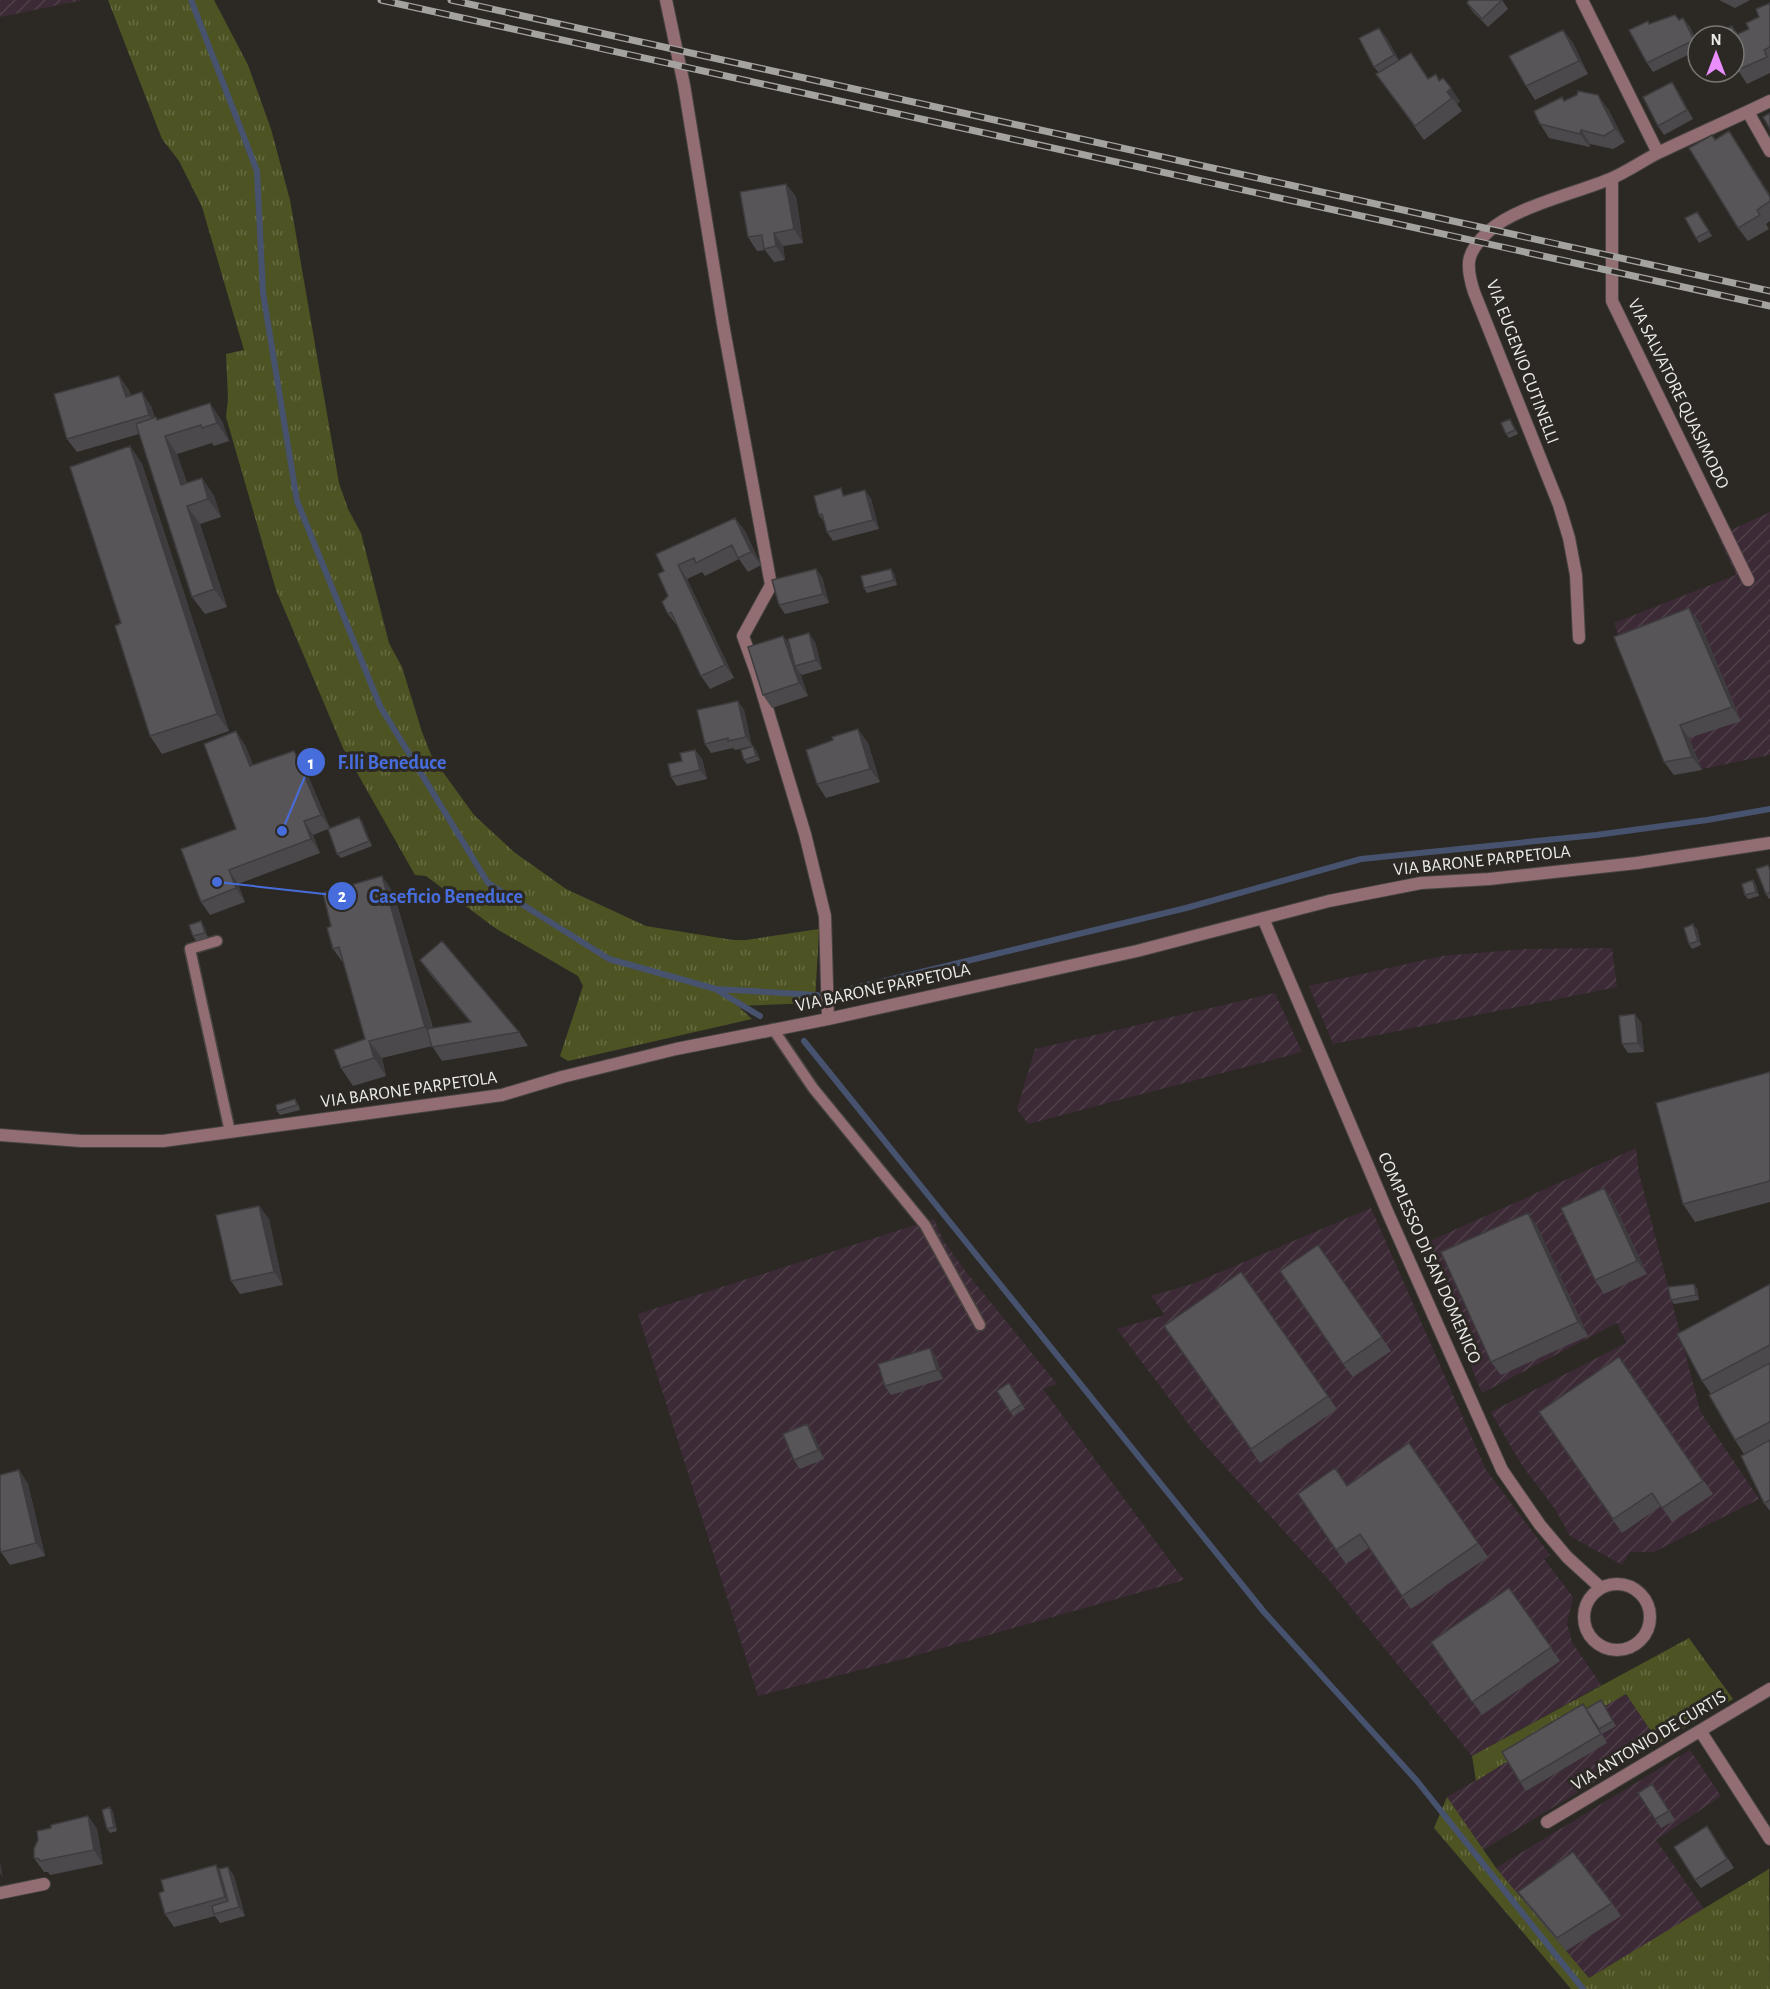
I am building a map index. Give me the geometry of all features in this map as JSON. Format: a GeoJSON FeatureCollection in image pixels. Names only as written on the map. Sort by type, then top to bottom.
{"type":"FeatureCollection","features":[{"type":"Feature","properties":{"kind":"street"},"geometry":{"type":"LineString","coordinates":[[666,0],[684,85],[725,336],[771,585],[743,636],[806,834],[825,916],[828,1019]]}},
{"type":"Feature","properties":{"kind":"street"},"geometry":{"type":"LineString","coordinates":[[1582,0],[1658,153]]}},
{"type":"Feature","properties":{"kind":"street","name":"VIA EUGENIO CUTINELLI"},"geometry":{"type":"LineString","coordinates":[[1579,638],[1576,575],[1569,538],[1559,505],[1474,292],[1468,273],[1468,261],[1473,250],[1489,230],[1517,214],[1612,178],[1658,153],[1770,101]]}},
{"type":"Feature","properties":{"kind":"street"},"geometry":{"type":"LineString","coordinates":[[1748,112],[1770,151]]}},
{"type":"Feature","properties":{"kind":"street","name":"VIA SALVATORE QUASIMODO"},"geometry":{"type":"LineString","coordinates":[[1612,178],[1612,301],[1748,580]]}},
{"type":"Feature","properties":{"kind":"street","name":"VIA BARONE PARPETOLA"},"geometry":{"type":"LineString","coordinates":[[0,1135],[81,1142],[163,1141],[502,1095],[562,1077],[665,1052],[1125,954],[1329,901],[1420,883],[1489,879],[1637,863],[1770,843]]}},
{"type":"Feature","properties":{"kind":"street","name":"COMPLESSO DI SAN DOMENICO"},"geometry":{"type":"LineString","coordinates":[[1263,918],[1387,1211],[1503,1470],[1540,1525],[1567,1557],[1601,1588]]}},
{"type":"Feature","properties":{"kind":"street"},"geometry":{"type":"LineString","coordinates":[[1611,1584],[1632,1587],[1642,1594],[1648,1603],[1651,1614],[1650,1626],[1645,1636],[1637,1644],[1615,1651],[1604,1648],[1588,1634],[1584,1624],[1586,1603],[1601,1588],[1611,1584]]}},
{"type":"Feature","properties":{"kind":"street","name":"VIA ANTONIO DE CURTIS"},"geometry":{"type":"LineString","coordinates":[[1547,1822],[1770,1689]]}},
{"type":"Feature","properties":{"kind":"street"},"geometry":{"type":"LineString","coordinates":[[1701,1732],[1770,1839]]}},
{"type":"Feature","properties":{"kind":"street"},"geometry":{"type":"LineString","coordinates":[[0,1893],[44,1884]]}},
{"type":"Feature","properties":{"kind":"lane"},"geometry":{"type":"LineString","coordinates":[[217,941],[190,949],[230,1132]]}},
{"type":"Feature","properties":{"kind":"lane"},"geometry":{"type":"LineString","coordinates":[[773,1029],[813,1088],[926,1225],[980,1325]]}},
{"type":"Feature","properties":{"kind":"shaded area"},"geometry":{"type":"Polygon","coordinates":[[[0,0],[83,0],[0,17],[0,0]]]}},
{"type":"Feature","properties":{"kind":"shaded area"},"geometry":{"type":"Polygon","coordinates":[[[1770,512],[1770,755],[1673,775],[1614,623],[1736,575],[1718,536],[1770,512]]]}},
{"type":"Feature","properties":{"kind":"shaded area"},"geometry":{"type":"Polygon","coordinates":[[[1612,948],[1617,987],[1333,1044],[1309,986],[1442,956],[1527,949],[1612,948]]]}},
{"type":"Feature","properties":{"kind":"shaded area"},"geometry":{"type":"Polygon","coordinates":[[[1275,993],[1302,1052],[1028,1124],[1017,1109],[1035,1049],[1275,993]]]}},
{"type":"Feature","properties":{"kind":"shaded area"},"geometry":{"type":"Polygon","coordinates":[[[1636,1148],[1639,1173],[1700,1411],[1759,1499],[1654,1552],[1630,1552],[1622,1565],[1570,1536],[1555,1509],[1521,1464],[1491,1412],[1626,1343],[1617,1323],[1482,1393],[1421,1245],[1636,1148]]]}},
{"type":"Feature","properties":{"kind":"shaded area"},"geometry":{"type":"Polygon","coordinates":[[[1371,1208],[1486,1470],[1550,1555],[1544,1559],[1573,1597],[1567,1624],[1572,1642],[1601,1685],[1472,1756],[1328,1579],[1202,1442],[1117,1329],[1165,1315],[1151,1296],[1192,1284],[1371,1208]]]}},
{"type":"Feature","properties":{"kind":"shaded area"},"geometry":{"type":"Polygon","coordinates":[[[934,1219],[943,1240],[966,1272],[1057,1384],[1043,1389],[1184,1580],[903,1659],[758,1696],[638,1314],[934,1219]]]}},
{"type":"Feature","properties":{"kind":"shaded area"},"geometry":{"type":"Polygon","coordinates":[[[1626,1694],[1659,1743],[1483,1850],[1447,1797],[1626,1694]]]}},
{"type":"Feature","properties":{"kind":"shaded area"},"geometry":{"type":"Polygon","coordinates":[[[1690,1750],[1721,1796],[1656,1840],[1704,1909],[1589,1978],[1496,1868],[1690,1750]]]}},
{"type":"Feature","properties":{"kind":"green space"},"geometry":{"type":"Polygon","coordinates":[[[108,0],[214,0],[248,65],[271,129],[290,200],[339,483],[348,509],[361,533],[389,643],[402,667],[432,757],[474,815],[514,852],[566,889],[646,926],[733,940],[819,929],[815,1003],[738,1006],[752,1019],[568,1061],[560,1056],[583,986],[578,976],[495,928],[426,876],[415,875],[343,748],[276,590],[226,417],[228,399],[226,354],[244,350],[202,207],[179,161],[162,139],[108,0]]]}},
{"type":"Feature","properties":{"kind":"green space"},"geometry":{"type":"Polygon","coordinates":[[[1689,1638],[1733,1699],[1659,1743],[1626,1694],[1476,1781],[1472,1756],[1689,1638]]]}},
{"type":"Feature","properties":{"kind":"green space"},"geometry":{"type":"Polygon","coordinates":[[[1447,1797],[1496,1868],[1589,1978],[1769,1869],[1770,1989],[1571,1989],[1434,1828],[1447,1797]]]}},
{"type":"Feature","properties":{"kind":"building"},"geometry":{"type":"Polygon","coordinates":[[[1469,0],[1502,0],[1482,19],[1467,3],[1469,0]]]}},
{"type":"Feature","properties":{"kind":"building"},"geometry":{"type":"Polygon","coordinates":[[[1770,3],[1770,47],[1764,50],[1767,57],[1746,66],[1746,30],[1749,29],[1746,23],[1759,17],[1756,9],[1770,3]]]}},
{"type":"Feature","properties":{"kind":"building"},"geometry":{"type":"Polygon","coordinates":[[[1675,15],[1679,20],[1683,18],[1686,24],[1686,44],[1647,63],[1629,30],[1648,21],[1649,24],[1675,15]]]}},
{"type":"Feature","properties":{"kind":"building"},"geometry":{"type":"Polygon","coordinates":[[[1379,28],[1394,55],[1374,67],[1359,38],[1379,28]]]}},
{"type":"Feature","properties":{"kind":"building"},"geometry":{"type":"Polygon","coordinates":[[[1563,30],[1579,61],[1526,86],[1509,56],[1563,30]]]}},
{"type":"Feature","properties":{"kind":"building"},"geometry":{"type":"Polygon","coordinates":[[[1411,53],[1428,79],[1436,74],[1439,81],[1443,78],[1451,88],[1447,92],[1452,98],[1415,126],[1376,74],[1411,53]]]}},
{"type":"Feature","properties":{"kind":"building"},"geometry":{"type":"Polygon","coordinates":[[[1672,82],[1687,110],[1658,126],[1643,97],[1672,82]]]}},
{"type":"Feature","properties":{"kind":"building"},"geometry":{"type":"Polygon","coordinates":[[[1578,91],[1598,95],[1615,129],[1604,136],[1581,130],[1580,134],[1540,124],[1534,111],[1562,97],[1564,101],[1577,95],[1578,91]]]}},
{"type":"Feature","properties":{"kind":"building"},"geometry":{"type":"Polygon","coordinates":[[[1770,113],[1770,129],[1763,117],[1770,113]]]}},
{"type":"Feature","properties":{"kind":"building"},"geometry":{"type":"Polygon","coordinates":[[[1729,131],[1770,197],[1770,201],[1757,210],[1760,215],[1738,228],[1689,148],[1712,135],[1715,140],[1729,131]]]}},
{"type":"Feature","properties":{"kind":"building"},"geometry":{"type":"Polygon","coordinates":[[[786,184],[794,229],[774,233],[776,246],[764,249],[762,235],[748,237],[740,192],[786,184]]]}},
{"type":"Feature","properties":{"kind":"building"},"geometry":{"type":"Polygon","coordinates":[[[1697,212],[1709,231],[1696,238],[1685,218],[1697,212]]]}},
{"type":"Feature","properties":{"kind":"building"},"geometry":{"type":"Polygon","coordinates":[[[119,376],[126,397],[142,392],[149,415],[67,439],[54,394],[119,376]]]}},
{"type":"Feature","properties":{"kind":"building"},"geometry":{"type":"Polygon","coordinates":[[[210,403],[217,423],[202,428],[201,425],[165,436],[181,485],[202,478],[208,499],[187,506],[214,589],[192,597],[136,424],[156,417],[157,420],[210,403]]]}},
{"type":"Feature","properties":{"kind":"building"},"geometry":{"type":"Polygon","coordinates":[[[1510,419],[1515,430],[1506,434],[1501,423],[1510,419]]]}},
{"type":"Feature","properties":{"kind":"building"},"geometry":{"type":"Polygon","coordinates":[[[130,446],[217,714],[150,736],[115,626],[121,623],[70,467],[130,446]]]}},
{"type":"Feature","properties":{"kind":"building"},"geometry":{"type":"Polygon","coordinates":[[[841,488],[843,496],[865,490],[873,520],[827,532],[814,496],[841,488]]]}},
{"type":"Feature","properties":{"kind":"building"},"geometry":{"type":"Polygon","coordinates":[[[735,518],[751,552],[738,558],[732,545],[696,563],[694,558],[678,565],[725,665],[701,676],[671,612],[668,614],[662,602],[668,596],[658,574],[664,571],[656,554],[735,518]]]}},
{"type":"Feature","properties":{"kind":"building"},"geometry":{"type":"Polygon","coordinates":[[[816,569],[823,594],[779,605],[772,580],[816,569]]]}},
{"type":"Feature","properties":{"kind":"building"},"geometry":{"type":"Polygon","coordinates":[[[891,569],[894,580],[864,588],[861,576],[891,569]]]}},
{"type":"Feature","properties":{"kind":"building"},"geometry":{"type":"Polygon","coordinates":[[[1689,608],[1732,707],[1680,725],[1692,757],[1664,762],[1614,637],[1689,608]]]}},
{"type":"Feature","properties":{"kind":"building"},"geometry":{"type":"Polygon","coordinates":[[[809,633],[816,660],[795,666],[788,639],[809,633]]]}},
{"type":"Feature","properties":{"kind":"building"},"geometry":{"type":"Polygon","coordinates":[[[783,636],[799,683],[763,695],[748,647],[783,636]]]}},
{"type":"Feature","properties":{"kind":"building"},"geometry":{"type":"Polygon","coordinates":[[[738,701],[746,737],[728,741],[728,738],[705,744],[697,710],[738,701]]]}},
{"type":"Feature","properties":{"kind":"building"},"geometry":{"type":"Polygon","coordinates":[[[858,729],[870,769],[817,784],[806,750],[833,740],[832,737],[858,729]]]}},
{"type":"Feature","properties":{"kind":"building"},"geometry":{"type":"Polygon","coordinates":[[[236,731],[250,766],[294,751],[321,815],[304,821],[311,839],[229,870],[236,888],[201,902],[181,849],[236,829],[204,744],[236,731]]]}},
{"type":"Feature","properties":{"kind":"building"},"geometry":{"type":"Polygon","coordinates":[[[753,746],[756,756],[744,760],[741,750],[753,746]]]}},
{"type":"Feature","properties":{"kind":"building"},"geometry":{"type":"Polygon","coordinates":[[[695,750],[700,770],[671,777],[668,764],[682,761],[680,753],[695,750]]]}},
{"type":"Feature","properties":{"kind":"building"},"geometry":{"type":"Polygon","coordinates":[[[359,817],[369,841],[337,854],[328,829],[359,817]]]}},
{"type":"Feature","properties":{"kind":"building"},"geometry":{"type":"Polygon","coordinates":[[[1768,865],[1770,893],[1766,894],[1756,869],[1768,865]]]}},
{"type":"Feature","properties":{"kind":"building"},"geometry":{"type":"Polygon","coordinates":[[[382,876],[425,1027],[369,1041],[374,1058],[341,1068],[334,1050],[365,1039],[339,947],[333,949],[327,928],[331,926],[323,893],[382,876]]]}},
{"type":"Feature","properties":{"kind":"building"},"geometry":{"type":"Polygon","coordinates":[[[1753,880],[1756,892],[1745,895],[1742,884],[1753,880]]]}},
{"type":"Feature","properties":{"kind":"building"},"geometry":{"type":"Polygon","coordinates":[[[201,921],[205,933],[193,936],[189,925],[201,921]]]}},
{"type":"Feature","properties":{"kind":"building"},"geometry":{"type":"Polygon","coordinates":[[[1693,924],[1698,941],[1689,944],[1684,928],[1693,924]]]}},
{"type":"Feature","properties":{"kind":"building"},"geometry":{"type":"Polygon","coordinates":[[[442,941],[519,1032],[432,1047],[427,1029],[471,1022],[420,960],[442,941]]]}},
{"type":"Feature","properties":{"kind":"building"},"geometry":{"type":"Polygon","coordinates":[[[1635,1014],[1638,1043],[1622,1044],[1619,1016],[1635,1014]]]}},
{"type":"Feature","properties":{"kind":"building"},"geometry":{"type":"Polygon","coordinates":[[[1770,1072],[1770,1181],[1683,1204],[1656,1103],[1770,1072]]]}},
{"type":"Feature","properties":{"kind":"building"},"geometry":{"type":"Polygon","coordinates":[[[295,1099],[297,1105],[277,1111],[276,1105],[295,1099]]]}},
{"type":"Feature","properties":{"kind":"building"},"geometry":{"type":"Polygon","coordinates":[[[1604,1188],[1637,1261],[1595,1280],[1561,1208],[1604,1188]]]}},
{"type":"Feature","properties":{"kind":"building"},"geometry":{"type":"Polygon","coordinates":[[[259,1206],[274,1272],[231,1281],[216,1215],[259,1206]]]}},
{"type":"Feature","properties":{"kind":"building"},"geometry":{"type":"Polygon","coordinates":[[[1528,1213],[1578,1322],[1491,1362],[1441,1252],[1528,1213]]]}},
{"type":"Feature","properties":{"kind":"building"},"geometry":{"type":"Polygon","coordinates":[[[1318,1245],[1382,1337],[1343,1364],[1280,1271],[1318,1245]]]}},
{"type":"Feature","properties":{"kind":"building"},"geometry":{"type":"Polygon","coordinates":[[[1241,1272],[1328,1396],[1251,1449],[1164,1326],[1241,1272]]]}},
{"type":"Feature","properties":{"kind":"building"},"geometry":{"type":"Polygon","coordinates":[[[1694,1284],[1696,1295],[1671,1300],[1668,1287],[1694,1284]]]}},
{"type":"Feature","properties":{"kind":"building"},"geometry":{"type":"Polygon","coordinates":[[[1770,1284],[1770,1345],[1702,1381],[1677,1334],[1770,1284]]]}},
{"type":"Feature","properties":{"kind":"building"},"geometry":{"type":"Polygon","coordinates":[[[930,1348],[937,1370],[885,1386],[878,1364],[930,1348]]]}},
{"type":"Feature","properties":{"kind":"building"},"geometry":{"type":"Polygon","coordinates":[[[1619,1357],[1703,1481],[1662,1508],[1652,1493],[1613,1519],[1539,1412],[1619,1357]]]}},
{"type":"Feature","properties":{"kind":"building"},"geometry":{"type":"Polygon","coordinates":[[[1770,1363],[1770,1422],[1735,1440],[1709,1395],[1770,1363]]]}},
{"type":"Feature","properties":{"kind":"building"},"geometry":{"type":"Polygon","coordinates":[[[1009,1383],[1022,1404],[1010,1412],[997,1391],[1009,1383]]]}},
{"type":"Feature","properties":{"kind":"building"},"geometry":{"type":"Polygon","coordinates":[[[807,1424],[818,1450],[794,1460],[783,1434],[807,1424]]]}},
{"type":"Feature","properties":{"kind":"building"},"geometry":{"type":"Polygon","coordinates":[[[1770,1440],[1770,1500],[1764,1503],[1741,1456],[1770,1440]]]}},
{"type":"Feature","properties":{"kind":"building"},"geometry":{"type":"Polygon","coordinates":[[[1409,1443],[1478,1543],[1402,1596],[1360,1534],[1336,1550],[1298,1494],[1335,1468],[1347,1486],[1409,1443]]]}},
{"type":"Feature","properties":{"kind":"building"},"geometry":{"type":"Polygon","coordinates":[[[19,1470],[36,1543],[1,1552],[0,1475],[19,1470]]]}},
{"type":"Feature","properties":{"kind":"building"},"geometry":{"type":"Polygon","coordinates":[[[1509,1588],[1551,1647],[1472,1702],[1431,1642],[1509,1588]]]}},
{"type":"Feature","properties":{"kind":"building"},"geometry":{"type":"Polygon","coordinates":[[[1601,1700],[1613,1721],[1599,1729],[1586,1709],[1601,1700]]]}},
{"type":"Feature","properties":{"kind":"building"},"geometry":{"type":"Polygon","coordinates":[[[1583,1704],[1601,1734],[1520,1782],[1502,1752],[1583,1704]]]}},
{"type":"Feature","properties":{"kind":"building"},"geometry":{"type":"Polygon","coordinates":[[[1652,1784],[1669,1811],[1655,1819],[1638,1793],[1652,1784]]]}},
{"type":"Feature","properties":{"kind":"building"},"geometry":{"type":"Polygon","coordinates":[[[110,1807],[114,1827],[107,1829],[102,1810],[110,1807]]]}},
{"type":"Feature","properties":{"kind":"building"},"geometry":{"type":"Polygon","coordinates":[[[88,1816],[94,1850],[40,1861],[34,1858],[34,1849],[38,1840],[37,1831],[51,1828],[51,1825],[88,1816]]]}},
{"type":"Feature","properties":{"kind":"building"},"geometry":{"type":"Polygon","coordinates":[[[1707,1826],[1727,1859],[1695,1880],[1674,1847],[1707,1826]]]}},
{"type":"Feature","properties":{"kind":"building"},"geometry":{"type":"Polygon","coordinates":[[[1573,1852],[1612,1903],[1557,1938],[1518,1892],[1573,1852]]]}},
{"type":"Feature","properties":{"kind":"building"},"geometry":{"type":"Polygon","coordinates":[[[216,1865],[225,1897],[165,1914],[159,1893],[164,1891],[161,1880],[216,1865]]]}},
{"type":"Feature","properties":{"kind":"building"},"geometry":{"type":"Polygon","coordinates":[[[228,1867],[239,1907],[214,1914],[212,1906],[228,1901],[219,1869],[228,1867]]]}},
{"type":"Feature","properties":{"kind":"waterway"},"geometry":{"type":"LineString","coordinates":[[191,0],[257,171],[263,293],[297,501],[380,706],[488,883],[609,959],[716,989],[817,995]]}},
{"type":"Feature","properties":{"kind":"waterway"},"geometry":{"type":"LineString","coordinates":[[834,993],[1186,908],[1361,859],[1596,835],[1770,809]]}},
{"type":"Feature","properties":{"kind":"waterway"},"geometry":{"type":"LineString","coordinates":[[717,990],[760,1016]]}},
{"type":"Feature","properties":{"kind":"waterway"},"geometry":{"type":"LineString","coordinates":[[804,1041],[1264,1612],[1417,1781],[1583,1989]]}},
{"type":"Feature","properties":{"kind":"railway"},"geometry":{"type":"LineString","coordinates":[[381,0],[1770,306]]}},
{"type":"Feature","properties":{"kind":"railway"},"geometry":{"type":"LineString","coordinates":[[451,0],[1770,291]]}},
{"type":"Feature","properties":{"kind":"place","name":"F.lli Beneduce"},"geometry":{"type":"Point","coordinates":[282,831]}},
{"type":"Feature","properties":{"kind":"place","name":"Caseficio Beneduce"},"geometry":{"type":"Point","coordinates":[217,882]}}]}
